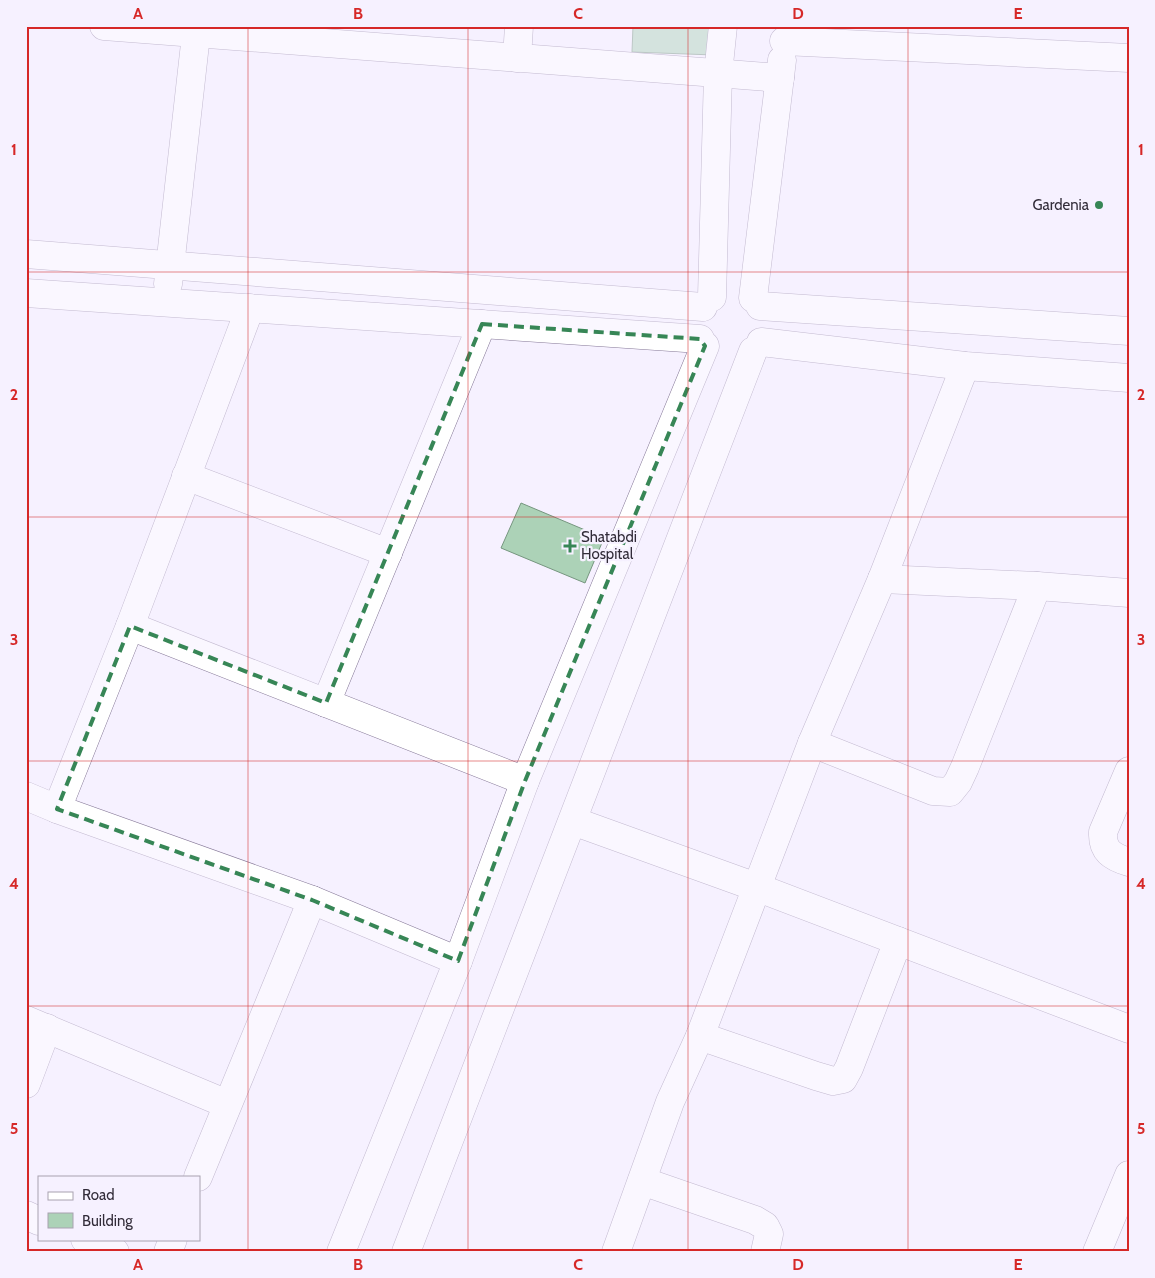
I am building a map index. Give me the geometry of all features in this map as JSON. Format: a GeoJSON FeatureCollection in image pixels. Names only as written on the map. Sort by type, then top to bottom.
{"type":"FeatureCollection","features":[{"type":"Feature","properties":{"kind":"street"},"geometry":{"type":"LineString","coordinates":[[104,26],[197,30],[517,58],[780,78]]}},
{"type":"Feature","properties":{"kind":"street"},"geometry":{"type":"LineString","coordinates":[[517,58],[520,26]]}},
{"type":"Feature","properties":{"kind":"street"},"geometry":{"type":"LineString","coordinates":[[707,302],[722,26]]}},
{"type":"Feature","properties":{"kind":"street"},"geometry":{"type":"LineString","coordinates":[[166,303],[197,30]]}},
{"type":"Feature","properties":{"kind":"street"},"geometry":{"type":"LineString","coordinates":[[756,302],[784,34],[1129,58]]}},
{"type":"Feature","properties":{"kind":"street"},"geometry":{"type":"LineString","coordinates":[[26,254],[707,302]]}},
{"type":"Feature","properties":{"kind":"street"},"geometry":{"type":"LineString","coordinates":[[406,1252],[757,347],[765,324],[764,315],[756,302],[743,293],[722,292],[707,302],[698,317],[698,328],[703,342],[713,354],[723,358],[734,359],[744,357],[757,347],[965,366],[1129,378]]}},
{"type":"Feature","properties":{"kind":"street"},"geometry":{"type":"LineString","coordinates":[[26,293],[482,324],[703,342]]}},
{"type":"Feature","properties":{"kind":"street"},"geometry":{"type":"LineString","coordinates":[[756,302],[1129,331]]}},
{"type":"Feature","properties":{"kind":"street"},"geometry":{"type":"LineString","coordinates":[[57,808],[130,626],[250,308]]}},
{"type":"Feature","properties":{"kind":"street"},"geometry":{"type":"LineString","coordinates":[[326,703],[482,324]]}},
{"type":"Feature","properties":{"kind":"street"},"geometry":{"type":"LineString","coordinates":[[341,1252],[458,961],[525,781],[703,342]]}},
{"type":"Feature","properties":{"kind":"street"},"geometry":{"type":"LineString","coordinates":[[616,1252],[670,1102],[700,1036],[812,743],[882,580],[965,366]]}},
{"type":"Feature","properties":{"kind":"street"},"geometry":{"type":"LineString","coordinates":[[186,476],[388,553]]}},
{"type":"Feature","properties":{"kind":"street"},"geometry":{"type":"LineString","coordinates":[[882,580],[1037,586],[1129,593]]}},
{"type":"Feature","properties":{"kind":"street"},"geometry":{"type":"LineString","coordinates":[[812,743],[933,791],[950,792],[965,768],[1037,586]]}},
{"type":"Feature","properties":{"kind":"street"},"geometry":{"type":"LineString","coordinates":[[130,626],[525,781]]}},
{"type":"Feature","properties":{"kind":"street"},"geometry":{"type":"LineString","coordinates":[[1129,771],[1104,832],[1103,842],[1107,851],[1117,858],[1129,862]]}},
{"type":"Feature","properties":{"kind":"street"},"geometry":{"type":"LineString","coordinates":[[26,796],[312,900],[458,961]]}},
{"type":"Feature","properties":{"kind":"street"},"geometry":{"type":"LineString","coordinates":[[573,821],[1129,1029]]}},
{"type":"Feature","properties":{"kind":"street"},"geometry":{"type":"LineString","coordinates":[[198,1176],[312,900]]}},
{"type":"Feature","properties":{"kind":"street"},"geometry":{"type":"LineString","coordinates":[[700,1036],[816,1076],[833,1081],[843,1079],[849,1068],[898,941]]}},
{"type":"Feature","properties":{"kind":"street"},"geometry":{"type":"LineString","coordinates":[[26,1084],[36,1024],[227,1104]]}},
{"type":"Feature","properties":{"kind":"street"},"geometry":{"type":"LineString","coordinates":[[1096,1252],[1129,1175]]}},
{"type":"Feature","properties":{"kind":"street"},"geometry":{"type":"LineString","coordinates":[[642,1181],[760,1223],[765,1226],[769,1234],[766,1252]]}},
{"type":"Feature","properties":{"kind":"street"},"geometry":{"type":"LineString","coordinates":[[26,1216],[38,1221]]}},
{"type":"Feature","properties":{"kind":"street"},"geometry":{"type":"LineString","coordinates":[[86,1240],[115,1252]]}},
{"type":"Feature","properties":{"kind":"street"},"geometry":{"type":"LineString","coordinates":[[168,1252],[173,1240]]}},
{"type":"Feature","properties":{"kind":"highlighted area"},"geometry":{"type":"Polygon","coordinates":[[[482,324],[700,339],[705,346],[525,781],[458,961],[312,900],[57,809],[130,626],[326,703],[482,324]]]}},
{"type":"Feature","properties":{"kind":"building"},"geometry":{"type":"Polygon","coordinates":[[[633,26],[715,26],[714,55],[632,52],[633,26]]]}},
{"type":"Feature","properties":{"kind":"building"},"geometry":{"type":"Polygon","coordinates":[[[521,503],[604,538],[585,583],[501,548],[521,503]]]}},
{"type":"Feature","properties":{"kind":"place","name":"Gardenia"},"geometry":{"type":"Point","coordinates":[1099,205]}},
{"type":"Feature","properties":{"kind":"place","name":"Shatabdi Hospital"},"geometry":{"type":"Point","coordinates":[570,546]}}]}
